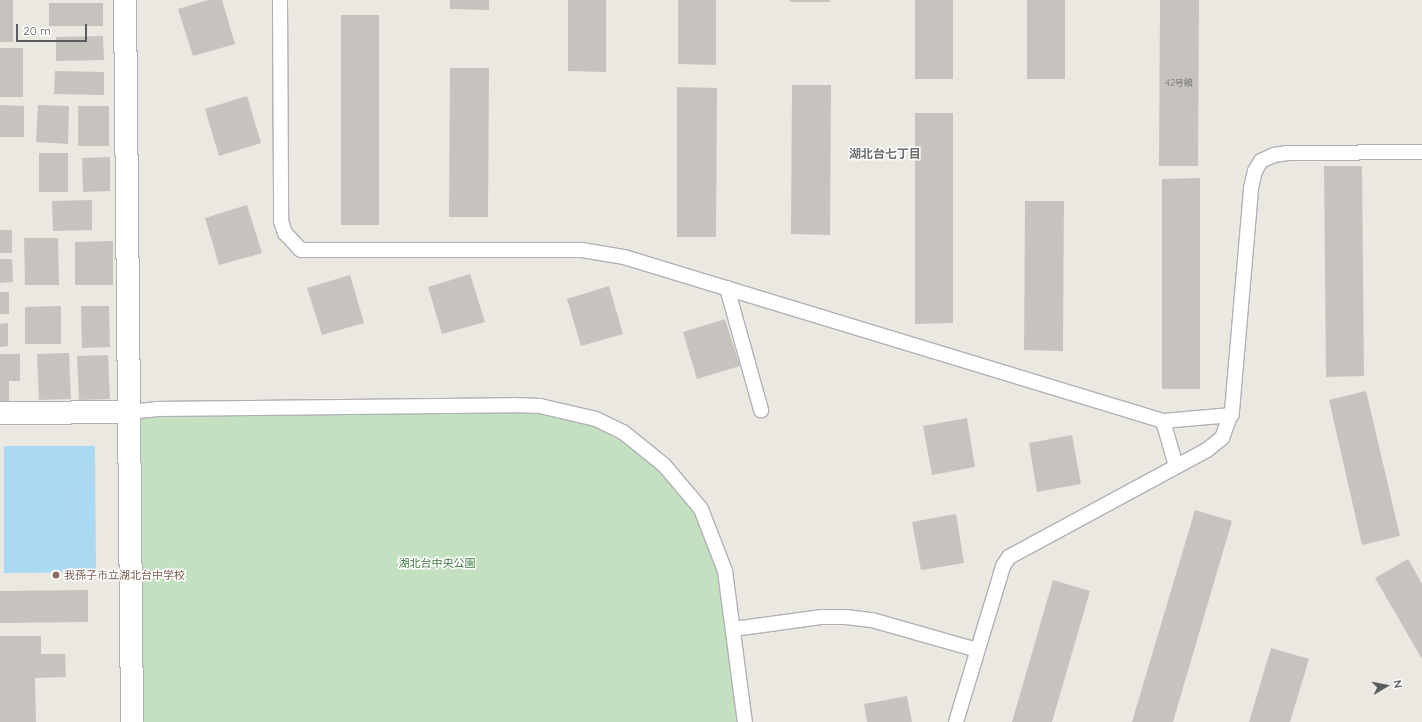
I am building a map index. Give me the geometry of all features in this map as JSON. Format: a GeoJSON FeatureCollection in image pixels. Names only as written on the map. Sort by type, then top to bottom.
{"type":"FeatureCollection","features":[{"type":"Feature","properties":{"kind":"street"},"geometry":{"type":"LineString","coordinates":[[125,0],[132,722]]}},
{"type":"Feature","properties":{"kind":"street"},"geometry":{"type":"LineString","coordinates":[[0,414],[129,412]]}},
{"type":"Feature","properties":{"kind":"lane"},"geometry":{"type":"LineString","coordinates":[[280,0],[281,221],[285,234],[301,250],[582,250],[624,257],[1163,422],[1232,416]]}},
{"type":"Feature","properties":{"kind":"lane"},"geometry":{"type":"LineString","coordinates":[[956,722],[1002,566],[1009,557],[1207,450],[1222,438],[1232,416],[1252,188],[1258,166],[1261,162],[1274,155],[1288,154],[1422,152]]}},
{"type":"Feature","properties":{"kind":"lane"},"geometry":{"type":"LineString","coordinates":[[727,288],[761,410]]}},
{"type":"Feature","properties":{"kind":"lane"},"geometry":{"type":"LineString","coordinates":[[129,412],[156,409],[513,405],[540,406],[596,419],[623,432],[664,465],[701,509],[725,571],[734,629],[745,722]]}},
{"type":"Feature","properties":{"kind":"lane"},"geometry":{"type":"LineString","coordinates":[[1163,422],[1176,466]]}},
{"type":"Feature","properties":{"kind":"lane"},"geometry":{"type":"LineString","coordinates":[[734,629],[822,617],[846,617],[872,620],[977,650]]}},
{"type":"Feature","properties":{"kind":"green space","name":"湖北台中央公園"},"geometry":{"type":"Polygon","coordinates":[[[513,405],[596,419],[682,483],[719,551],[745,722],[132,722],[129,412],[513,405]]]}},
{"type":"Feature","properties":{"kind":"water"},"geometry":{"type":"Polygon","coordinates":[[[4,446],[95,446],[96,572],[4,573],[4,446]]]}},
{"type":"Feature","properties":{"kind":"building"},"geometry":{"type":"Polygon","coordinates":[[[0,0],[13,0],[13,42],[0,42],[0,0]]]}},
{"type":"Feature","properties":{"kind":"building"},"geometry":{"type":"Polygon","coordinates":[[[208,0],[222,0],[235,44],[193,56],[178,9],[208,0]]]}},
{"type":"Feature","properties":{"kind":"building"},"geometry":{"type":"Polygon","coordinates":[[[450,0],[489,0],[489,10],[450,9],[450,0]]]}},
{"type":"Feature","properties":{"kind":"building"},"geometry":{"type":"Polygon","coordinates":[[[568,0],[606,0],[606,72],[568,71],[568,0]]]}},
{"type":"Feature","properties":{"kind":"building"},"geometry":{"type":"Polygon","coordinates":[[[678,0],[716,0],[716,65],[678,64],[678,0]]]}},
{"type":"Feature","properties":{"kind":"building"},"geometry":{"type":"Polygon","coordinates":[[[790,0],[830,0],[830,2],[790,2],[790,0]]]}},
{"type":"Feature","properties":{"kind":"building"},"geometry":{"type":"Polygon","coordinates":[[[915,0],[953,0],[953,79],[915,79],[915,0]]]}},
{"type":"Feature","properties":{"kind":"building"},"geometry":{"type":"Polygon","coordinates":[[[1027,0],[1065,0],[1065,79],[1027,79],[1027,0]]]}},
{"type":"Feature","properties":{"kind":"building"},"geometry":{"type":"Polygon","coordinates":[[[1160,0],[1199,0],[1198,166],[1159,166],[1160,0]]]}},
{"type":"Feature","properties":{"kind":"building"},"geometry":{"type":"Polygon","coordinates":[[[49,3],[103,3],[103,26],[49,26],[49,3]]]}},
{"type":"Feature","properties":{"kind":"building"},"geometry":{"type":"Polygon","coordinates":[[[341,15],[379,15],[379,225],[341,225],[341,15]]]}},
{"type":"Feature","properties":{"kind":"building"},"geometry":{"type":"Polygon","coordinates":[[[103,36],[104,60],[56,61],[56,37],[103,36]]]}},
{"type":"Feature","properties":{"kind":"building"},"geometry":{"type":"Polygon","coordinates":[[[0,48],[23,48],[23,97],[0,97],[0,48]]]}},
{"type":"Feature","properties":{"kind":"building"},"geometry":{"type":"Polygon","coordinates":[[[450,68],[489,68],[488,217],[449,217],[450,68]]]}},
{"type":"Feature","properties":{"kind":"building"},"geometry":{"type":"Polygon","coordinates":[[[55,71],[104,72],[104,95],[54,94],[55,71]]]}},
{"type":"Feature","properties":{"kind":"building"},"geometry":{"type":"Polygon","coordinates":[[[792,85],[831,85],[830,235],[791,234],[792,85]]]}},
{"type":"Feature","properties":{"kind":"building"},"geometry":{"type":"Polygon","coordinates":[[[677,87],[717,88],[716,237],[677,237],[677,87]]]}},
{"type":"Feature","properties":{"kind":"building"},"geometry":{"type":"Polygon","coordinates":[[[247,96],[261,143],[219,156],[205,109],[247,96]]]}},
{"type":"Feature","properties":{"kind":"building"},"geometry":{"type":"Polygon","coordinates":[[[0,105],[24,106],[24,137],[0,137],[0,105]]]}},
{"type":"Feature","properties":{"kind":"building"},"geometry":{"type":"Polygon","coordinates":[[[38,105],[69,106],[68,144],[36,142],[38,105]]]}},
{"type":"Feature","properties":{"kind":"building"},"geometry":{"type":"Polygon","coordinates":[[[78,106],[109,106],[109,146],[78,146],[78,106]]]}},
{"type":"Feature","properties":{"kind":"building"},"geometry":{"type":"Polygon","coordinates":[[[915,113],[953,113],[953,323],[915,324],[915,113]]]}},
{"type":"Feature","properties":{"kind":"building"},"geometry":{"type":"Polygon","coordinates":[[[39,153],[68,153],[68,192],[39,192],[39,153]]]}},
{"type":"Feature","properties":{"kind":"building"},"geometry":{"type":"Polygon","coordinates":[[[110,157],[110,191],[83,192],[82,158],[110,157]]]}},
{"type":"Feature","properties":{"kind":"building"},"geometry":{"type":"Polygon","coordinates":[[[1324,166],[1362,166],[1364,376],[1326,377],[1324,166]]]}},
{"type":"Feature","properties":{"kind":"building"},"geometry":{"type":"Polygon","coordinates":[[[1200,178],[1200,389],[1162,389],[1162,179],[1200,178]]]}},
{"type":"Feature","properties":{"kind":"building"},"geometry":{"type":"Polygon","coordinates":[[[92,200],[92,230],[53,231],[52,201],[92,200]]]}},
{"type":"Feature","properties":{"kind":"building"},"geometry":{"type":"Polygon","coordinates":[[[1025,201],[1064,201],[1063,351],[1024,350],[1025,201]]]}},
{"type":"Feature","properties":{"kind":"building"},"geometry":{"type":"Polygon","coordinates":[[[247,205],[262,253],[219,265],[205,218],[247,205]]]}},
{"type":"Feature","properties":{"kind":"building"},"geometry":{"type":"Polygon","coordinates":[[[0,230],[12,230],[12,253],[0,253],[0,230]]]}},
{"type":"Feature","properties":{"kind":"building"},"geometry":{"type":"Polygon","coordinates":[[[24,238],[58,238],[59,285],[25,285],[24,238]]]}},
{"type":"Feature","properties":{"kind":"building"},"geometry":{"type":"Polygon","coordinates":[[[113,241],[113,285],[75,285],[75,242],[113,241]]]}},
{"type":"Feature","properties":{"kind":"building"},"geometry":{"type":"Polygon","coordinates":[[[0,259],[12,259],[13,282],[0,283],[0,259]]]}},
{"type":"Feature","properties":{"kind":"building"},"geometry":{"type":"Polygon","coordinates":[[[470,274],[485,322],[442,334],[428,287],[470,274]]]}},
{"type":"Feature","properties":{"kind":"building"},"geometry":{"type":"Polygon","coordinates":[[[350,275],[364,323],[322,335],[307,288],[350,275]]]}},
{"type":"Feature","properties":{"kind":"building"},"geometry":{"type":"Polygon","coordinates":[[[609,286],[623,334],[581,346],[567,299],[609,286]]]}},
{"type":"Feature","properties":{"kind":"building"},"geometry":{"type":"Polygon","coordinates":[[[0,292],[9,292],[9,314],[0,314],[0,292]]]}},
{"type":"Feature","properties":{"kind":"building"},"geometry":{"type":"Polygon","coordinates":[[[61,306],[61,344],[25,344],[25,307],[61,306]]]}},
{"type":"Feature","properties":{"kind":"building"},"geometry":{"type":"Polygon","coordinates":[[[81,306],[109,306],[110,347],[82,348],[81,306]]]}},
{"type":"Feature","properties":{"kind":"building"},"geometry":{"type":"Polygon","coordinates":[[[725,319],[740,366],[697,379],[683,332],[725,319]]]}},
{"type":"Feature","properties":{"kind":"building"},"geometry":{"type":"Polygon","coordinates":[[[8,323],[8,346],[0,347],[0,324],[8,323]]]}},
{"type":"Feature","properties":{"kind":"building"},"geometry":{"type":"Polygon","coordinates":[[[69,353],[71,399],[39,400],[37,354],[69,353]]]}},
{"type":"Feature","properties":{"kind":"building"},"geometry":{"type":"Polygon","coordinates":[[[0,354],[20,354],[20,381],[9,381],[9,401],[0,401],[0,354]]]}},
{"type":"Feature","properties":{"kind":"building"},"geometry":{"type":"Polygon","coordinates":[[[108,355],[110,399],[79,400],[77,356],[108,355]]]}},
{"type":"Feature","properties":{"kind":"building"},"geometry":{"type":"Polygon","coordinates":[[[1366,391],[1400,536],[1362,545],[1329,400],[1366,391]]]}},
{"type":"Feature","properties":{"kind":"building"},"geometry":{"type":"Polygon","coordinates":[[[967,418],[975,467],[932,475],[923,426],[967,418]]]}},
{"type":"Feature","properties":{"kind":"building"},"geometry":{"type":"Polygon","coordinates":[[[1072,435],[1081,484],[1037,492],[1029,443],[1072,435]]]}},
{"type":"Feature","properties":{"kind":"building"},"geometry":{"type":"Polygon","coordinates":[[[1195,510],[1232,521],[1173,722],[1132,722],[1195,510]]]}},
{"type":"Feature","properties":{"kind":"building"},"geometry":{"type":"Polygon","coordinates":[[[956,514],[964,563],[921,570],[912,522],[956,514]]]}},
{"type":"Feature","properties":{"kind":"building"},"geometry":{"type":"Polygon","coordinates":[[[1408,559],[1422,584],[1422,659],[1375,578],[1408,559]]]}},
{"type":"Feature","properties":{"kind":"building"},"geometry":{"type":"Polygon","coordinates":[[[1053,580],[1090,591],[1052,722],[1012,722],[1053,580]]]}},
{"type":"Feature","properties":{"kind":"building"},"geometry":{"type":"Polygon","coordinates":[[[88,590],[88,622],[0,623],[0,591],[88,590]]]}},
{"type":"Feature","properties":{"kind":"building"},"geometry":{"type":"Polygon","coordinates":[[[0,636],[41,636],[41,654],[65,654],[66,677],[35,678],[36,722],[0,722],[0,636]]]}},
{"type":"Feature","properties":{"kind":"building"},"geometry":{"type":"Polygon","coordinates":[[[1271,648],[1309,659],[1290,722],[1249,722],[1271,648]]]}},
{"type":"Feature","properties":{"kind":"building"},"geometry":{"type":"Polygon","coordinates":[[[907,696],[912,722],[867,722],[864,704],[907,696]]]}},
{"type":"Feature","properties":{"kind":"place","name":"我孫子市立湖北台中学校"},"geometry":{"type":"Point","coordinates":[56,575]}},
{"type":"Feature","properties":{"kind":"district","name":"湖北台七丁目"},"geometry":{"type":"Point","coordinates":[885,154]}}]}
